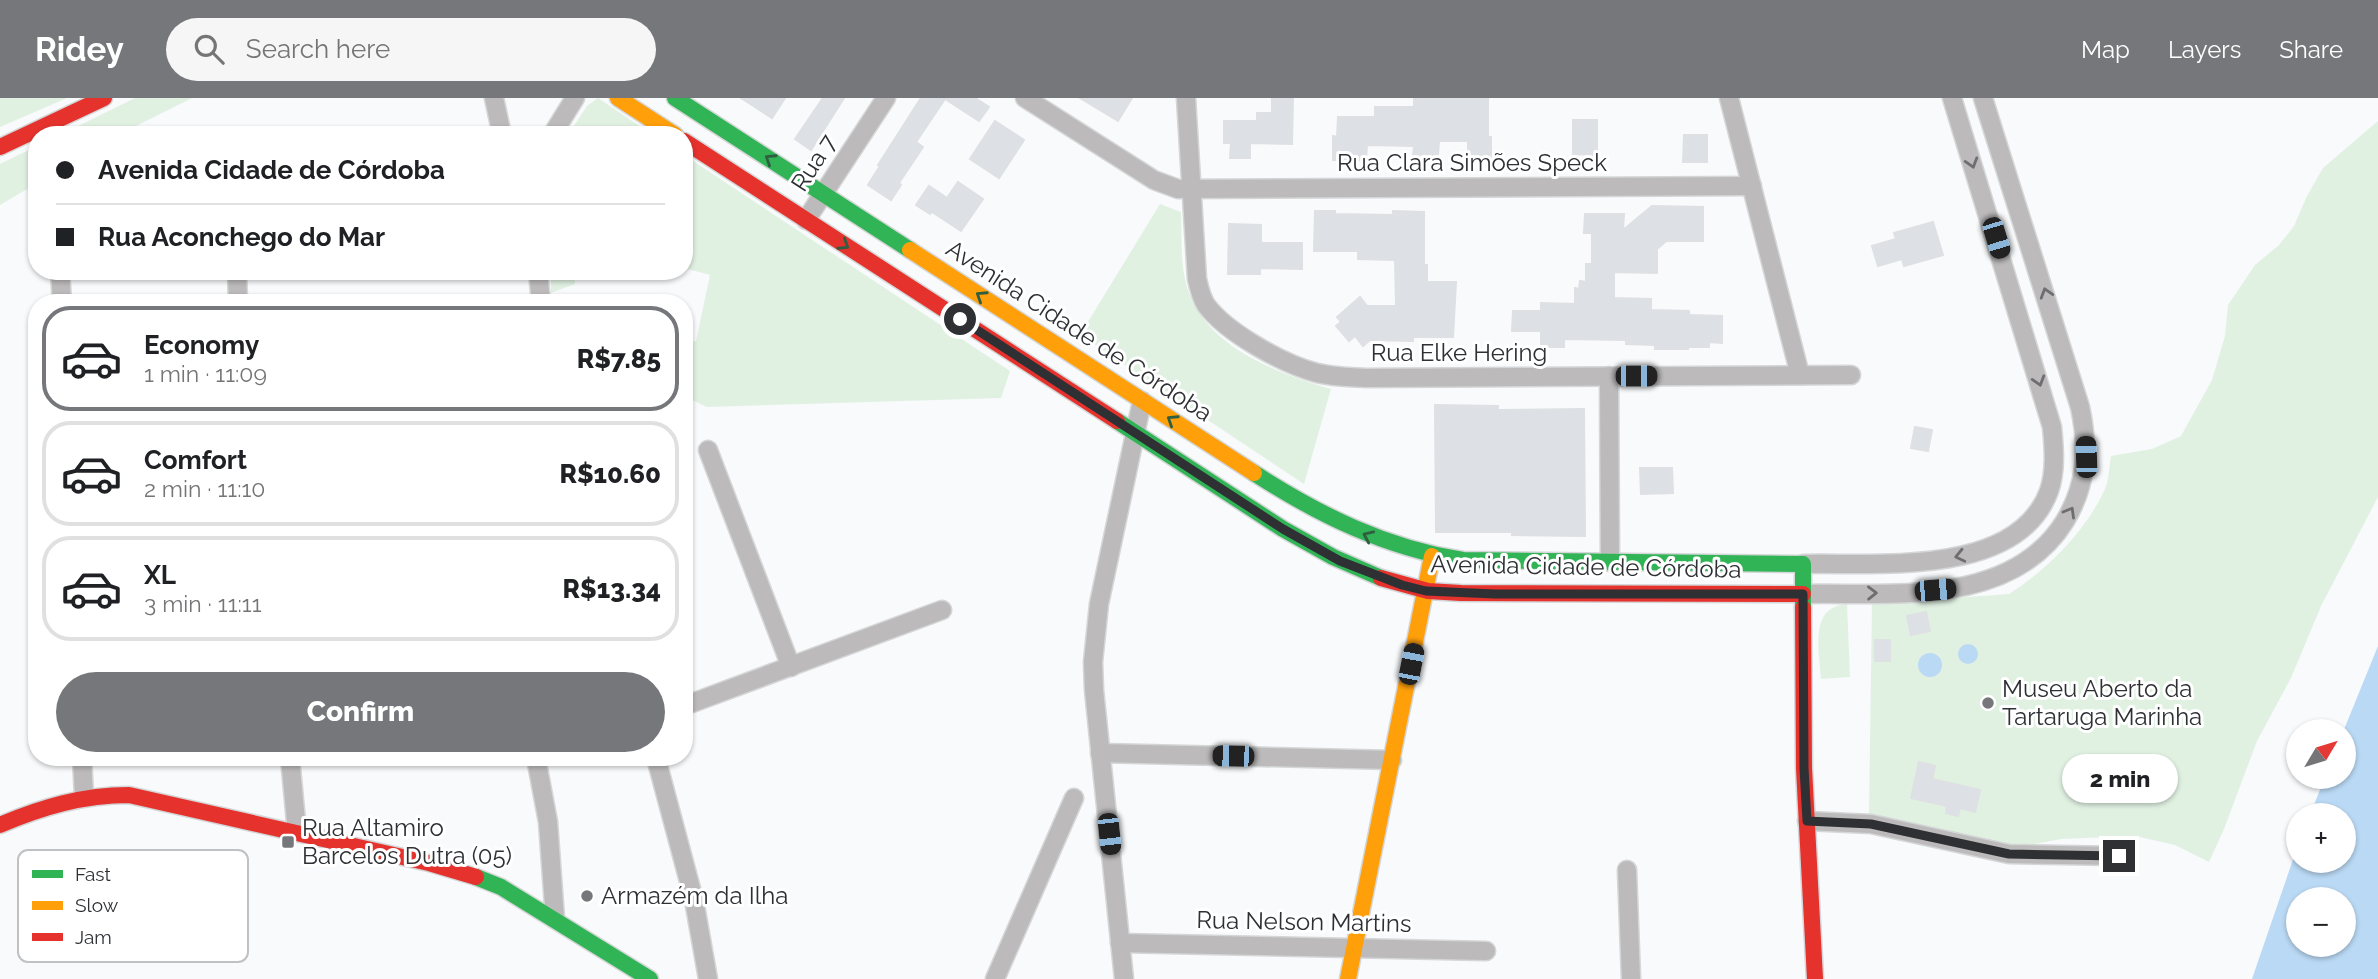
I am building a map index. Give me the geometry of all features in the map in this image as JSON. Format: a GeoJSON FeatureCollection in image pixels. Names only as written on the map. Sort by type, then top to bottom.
{"type":"FeatureCollection","features":[{"type":"Feature","properties":{"kind":"street"},"geometry":{"type":"LineString","coordinates":[[45,126],[104,98]]}},
{"type":"Feature","properties":{"kind":"street"},"geometry":{"type":"LineString","coordinates":[[494,98],[500,126]]}},
{"type":"Feature","properties":{"kind":"street"},"geometry":{"type":"LineString","coordinates":[[558,126],[575,98]]}},
{"type":"Feature","properties":{"kind":"street"},"geometry":{"type":"LineString","coordinates":[[618,98],[661,126]]}},
{"type":"Feature","properties":{"kind":"street","name":"Avenida Cidade de Córdoba"},"geometry":{"type":"LineString","coordinates":[[674,98],[1316,512],[1379,541],[1432,556],[1496,561],[1803,564],[1946,559],[1998,544],[2021,531],[2038,511],[2049,490],[2054,447],[2046,404],[1952,98]]}},
{"type":"Feature","properties":{"kind":"street","name":"Rua 7"},"geometry":{"type":"LineString","coordinates":[[806,220],[886,98]]}},
{"type":"Feature","properties":{"kind":"street","name":"Rua Clara Simões Speck"},"geometry":{"type":"LineString","coordinates":[[1025,98],[1154,180],[1178,189],[1752,186]]}},
{"type":"Feature","properties":{"kind":"street","name":"Rua Elke Hering"},"geometry":{"type":"LineString","coordinates":[[1186,98],[1197,279],[1205,304],[1236,332],[1295,365],[1319,373],[1354,377],[1851,375]]}},
{"type":"Feature","properties":{"kind":"street"},"geometry":{"type":"LineString","coordinates":[[1729,98],[1800,375]]}},
{"type":"Feature","properties":{"kind":"street","name":"Avenida Cidade de Córdoba"},"geometry":{"type":"LineString","coordinates":[[693,147],[1317,549],[1373,575],[1426,591],[1495,594],[1803,594],[1950,589],[1982,582],[2012,571],[2042,550],[2075,505],[2083,481],[2086,457],[2080,407],[1983,98]]}},
{"type":"Feature","properties":{"kind":"street"},"geometry":{"type":"LineString","coordinates":[[0,147],[28,134]]}},
{"type":"Feature","properties":{"kind":"street"},"geometry":{"type":"LineString","coordinates":[[2003,262],[2033,252]]}},
{"type":"Feature","properties":{"kind":"street"},"geometry":{"type":"LineString","coordinates":[[1609,376],[1610,562]]}},
{"type":"Feature","properties":{"kind":"street"},"geometry":{"type":"LineString","coordinates":[[1124,979],[1094,690],[1095,633],[1142,401]]}},
{"type":"Feature","properties":{"kind":"street"},"geometry":{"type":"LineString","coordinates":[[708,450],[791,667]]}},
{"type":"Feature","properties":{"kind":"street"},"geometry":{"type":"LineString","coordinates":[[2021,531],[2042,550]]}},
{"type":"Feature","properties":{"kind":"street"},"geometry":{"type":"LineString","coordinates":[[1348,979],[1432,556]]}},
{"type":"Feature","properties":{"kind":"street"},"geometry":{"type":"LineString","coordinates":[[1803,564],[1804,768],[1815,979]]}},
{"type":"Feature","properties":{"kind":"street"},"geometry":{"type":"LineString","coordinates":[[693,703],[942,610]]}},
{"type":"Feature","properties":{"kind":"street"},"geometry":{"type":"LineString","coordinates":[[1100,753],[1392,760]]}},
{"type":"Feature","properties":{"kind":"street"},"geometry":{"type":"LineString","coordinates":[[82,766],[84,796]]}},
{"type":"Feature","properties":{"kind":"street"},"geometry":{"type":"LineString","coordinates":[[291,766],[297,832]]}},
{"type":"Feature","properties":{"kind":"street"},"geometry":{"type":"LineString","coordinates":[[538,766],[548,822],[555,919]]}},
{"type":"Feature","properties":{"kind":"street"},"geometry":{"type":"LineString","coordinates":[[658,766],[691,888],[708,979]]}},
{"type":"Feature","properties":{"kind":"street"},"geometry":{"type":"LineString","coordinates":[[0,825],[46,806],[84,796],[117,794],[152,798],[429,863],[477,877],[524,899],[650,979]]}},
{"type":"Feature","properties":{"kind":"street"},"geometry":{"type":"LineString","coordinates":[[995,979],[1074,798]]}},
{"type":"Feature","properties":{"kind":"street"},"geometry":{"type":"LineString","coordinates":[[1807,821],[1881,825],[2009,854],[2119,856]]}},
{"type":"Feature","properties":{"kind":"street"},"geometry":{"type":"LineString","coordinates":[[1627,870],[1631,979]]}},
{"type":"Feature","properties":{"kind":"street","name":"Rua Nelson Martins"},"geometry":{"type":"LineString","coordinates":[[1120,943],[1486,951]]}},
{"type":"Feature","properties":{"kind":"green space"},"geometry":{"type":"Polygon","coordinates":[[[0,98],[67,98],[0,127],[0,98]]]}},
{"type":"Feature","properties":{"kind":"green space"},"geometry":{"type":"Polygon","coordinates":[[[135,98],[192,98],[136,126],[78,126],[135,98]]]}},
{"type":"Feature","properties":{"kind":"green space"},"geometry":{"type":"Polygon","coordinates":[[[598,98],[640,126],[574,126],[587,106],[598,98]]]}},
{"type":"Feature","properties":{"kind":"green space"},"geometry":{"type":"Polygon","coordinates":[[[2378,121],[2378,497],[2321,606],[2291,678],[2257,741],[2209,862],[2175,845],[2135,836],[2061,839],[2013,848],[1869,814],[1872,604],[2009,594],[2051,561],[2076,534],[2097,505],[2108,478],[2111,456],[2152,449],[2181,436],[2212,380],[2225,336],[2228,305],[2255,265],[2279,245],[2294,226],[2323,168],[2378,121]]]}},
{"type":"Feature","properties":{"kind":"green space"},"geometry":{"type":"Polygon","coordinates":[[[28,150],[28,188],[0,205],[0,164],[28,150]]]}},
{"type":"Feature","properties":{"kind":"green space"},"geometry":{"type":"Polygon","coordinates":[[[693,161],[1010,371],[1001,398],[707,407],[693,400],[693,341],[696,341],[710,275],[693,270],[693,161]]]}},
{"type":"Feature","properties":{"kind":"green space"},"geometry":{"type":"Polygon","coordinates":[[[1160,204],[1181,212],[1182,260],[1187,287],[1196,308],[1210,326],[1226,341],[1266,366],[1331,389],[1304,484],[1080,335],[1160,204]]]}},
{"type":"Feature","properties":{"kind":"green space"},"geometry":{"type":"Polygon","coordinates":[[[551,280],[575,280],[575,284],[551,293],[551,280]]]}},
{"type":"Feature","properties":{"kind":"green space"},"geometry":{"type":"Polygon","coordinates":[[[1847,604],[1850,677],[1821,679],[1821,622],[1826,613],[1847,604]]]}},
{"type":"Feature","properties":{"kind":"water"},"geometry":{"type":"Polygon","coordinates":[[[1968,644],[1975,647],[1978,654],[1975,661],[1968,664],[1961,661],[1958,654],[1961,647],[1968,644]]]}},
{"type":"Feature","properties":{"kind":"water"},"geometry":{"type":"Polygon","coordinates":[[[2378,646],[2378,979],[2252,979],[2288,873],[2356,873],[2356,803],[2315,803],[2320,789],[2356,789],[2356,719],[2348,719],[2378,646]]]}},
{"type":"Feature","properties":{"kind":"water"},"geometry":{"type":"Polygon","coordinates":[[[1930,653],[1941,660],[1942,665],[1935,676],[1930,677],[1919,670],[1918,665],[1925,654],[1930,653]]]}},
{"type":"Feature","properties":{"kind":"building"},"geometry":{"type":"Polygon","coordinates":[[[741,98],[785,98],[772,118],[741,98]]]}},
{"type":"Feature","properties":{"kind":"building"},"geometry":{"type":"Polygon","coordinates":[[[823,98],[844,98],[811,150],[795,139],[823,98]]]}},
{"type":"Feature","properties":{"kind":"building"},"geometry":{"type":"Polygon","coordinates":[[[921,98],[975,98],[989,107],[979,121],[945,99],[916,142],[923,147],[891,200],[868,185],[921,98]]]}},
{"type":"Feature","properties":{"kind":"building"},"geometry":{"type":"Polygon","coordinates":[[[1080,98],[1132,98],[1118,121],[1080,98]]]}},
{"type":"Feature","properties":{"kind":"building"},"geometry":{"type":"Polygon","coordinates":[[[1272,98],[1293,98],[1292,144],[1250,143],[1250,158],[1230,158],[1231,143],[1224,143],[1224,121],[1257,121],[1257,113],[1272,113],[1272,98]]]}},
{"type":"Feature","properties":{"kind":"building"},"geometry":{"type":"Polygon","coordinates":[[[1414,98],[1488,98],[1491,160],[1468,160],[1468,141],[1439,141],[1438,155],[1413,155],[1414,146],[1367,145],[1366,160],[1333,160],[1333,136],[1337,137],[1338,117],[1375,117],[1375,107],[1414,107],[1414,98]]]}},
{"type":"Feature","properties":{"kind":"building"},"geometry":{"type":"Polygon","coordinates":[[[1573,120],[1597,120],[1597,155],[1573,154],[1573,120]]]}},
{"type":"Feature","properties":{"kind":"building"},"geometry":{"type":"Polygon","coordinates":[[[995,121],[1024,140],[999,178],[970,159],[995,121]]]}},
{"type":"Feature","properties":{"kind":"building"},"geometry":{"type":"Polygon","coordinates":[[[1684,135],[1707,135],[1707,162],[1683,162],[1684,135]]]}},
{"type":"Feature","properties":{"kind":"building"},"geometry":{"type":"Polygon","coordinates":[[[958,182],[983,199],[961,231],[916,205],[929,186],[947,198],[958,182]]]}},
{"type":"Feature","properties":{"kind":"building"},"geometry":{"type":"Polygon","coordinates":[[[1652,206],[1703,207],[1703,241],[1666,241],[1657,249],[1657,273],[1614,272],[1614,298],[1651,299],[1651,310],[1689,311],[1689,315],[1722,316],[1722,343],[1709,342],[1709,347],[1688,349],[1655,349],[1655,345],[1626,344],[1626,340],[1564,339],[1564,347],[1541,347],[1541,331],[1512,331],[1513,311],[1541,311],[1541,303],[1575,304],[1575,288],[1579,289],[1580,281],[1586,282],[1586,264],[1592,264],[1592,233],[1584,233],[1585,214],[1624,214],[1623,230],[1652,206]]]}},
{"type":"Feature","properties":{"kind":"building"},"geometry":{"type":"Polygon","coordinates":[[[1315,211],[1393,215],[1393,211],[1424,212],[1424,265],[1427,265],[1427,282],[1456,282],[1453,337],[1413,337],[1413,341],[1370,340],[1363,346],[1355,336],[1349,341],[1336,326],[1341,322],[1337,317],[1360,297],[1367,306],[1396,306],[1395,260],[1358,259],[1358,251],[1314,251],[1315,211]]]}},
{"type":"Feature","properties":{"kind":"building"},"geometry":{"type":"Polygon","coordinates":[[[1933,222],[1943,255],[1904,266],[1902,259],[1878,266],[1872,246],[1896,239],[1894,233],[1933,222]]]}},
{"type":"Feature","properties":{"kind":"building"},"geometry":{"type":"Polygon","coordinates":[[[1229,224],[1261,225],[1261,243],[1302,243],[1302,269],[1260,268],[1260,274],[1228,274],[1229,224]]]}},
{"type":"Feature","properties":{"kind":"building"},"geometry":{"type":"Polygon","coordinates":[[[1435,405],[1498,406],[1498,410],[1584,409],[1585,536],[1436,532],[1435,405]]]}},
{"type":"Feature","properties":{"kind":"building"},"geometry":{"type":"Polygon","coordinates":[[[1915,427],[1932,430],[1928,451],[1911,448],[1915,427]]]}},
{"type":"Feature","properties":{"kind":"building"},"geometry":{"type":"Polygon","coordinates":[[[1640,468],[1672,468],[1673,493],[1641,494],[1640,468]]]}},
{"type":"Feature","properties":{"kind":"building"},"geometry":{"type":"Polygon","coordinates":[[[1926,612],[1930,631],[1911,635],[1907,616],[1926,612]]]}},
{"type":"Feature","properties":{"kind":"building"},"geometry":{"type":"Polygon","coordinates":[[[1875,640],[1890,640],[1890,661],[1875,661],[1875,640]]]}},
{"type":"Feature","properties":{"kind":"building"},"geometry":{"type":"Polygon","coordinates":[[[1919,762],[1935,766],[1932,779],[1980,790],[1975,812],[1960,808],[1958,816],[1946,813],[1947,806],[1911,798],[1919,762]]]}},
{"type":"Feature","properties":{"kind":"traffic: fast"},"geometry":{"type":"LineString","coordinates":[[675,98],[910,250]]}},
{"type":"Feature","properties":{"kind":"traffic: fast"},"geometry":{"type":"LineString","coordinates":[[1117,421],[1283,529],[1333,557],[1381,578]]}},
{"type":"Feature","properties":{"kind":"traffic: fast"},"geometry":{"type":"LineString","coordinates":[[1254,473],[1303,503],[1354,528],[1407,547],[1463,560],[1803,564],[1803,608]]}},
{"type":"Feature","properties":{"kind":"traffic: fast"},"geometry":{"type":"LineString","coordinates":[[476,877],[501,887],[650,979]]}},
{"type":"Feature","properties":{"kind":"traffic: slow"},"geometry":{"type":"LineString","coordinates":[[618,98],[661,126]]}},
{"type":"Feature","properties":{"kind":"traffic: slow"},"geometry":{"type":"LineString","coordinates":[[910,250],[1254,473]]}},
{"type":"Feature","properties":{"kind":"traffic: slow"},"geometry":{"type":"LineString","coordinates":[[1348,979],[1432,556]]}},
{"type":"Feature","properties":{"kind":"traffic: jam"},"geometry":{"type":"LineString","coordinates":[[45,126],[104,98]]}},
{"type":"Feature","properties":{"kind":"traffic: jam"},"geometry":{"type":"LineString","coordinates":[[0,147],[28,134]]}},
{"type":"Feature","properties":{"kind":"traffic: jam"},"geometry":{"type":"LineString","coordinates":[[693,147],[1117,421]]}},
{"type":"Feature","properties":{"kind":"traffic: jam"},"geometry":{"type":"LineString","coordinates":[[1381,578],[1428,591],[1461,593],[1803,594]]}},
{"type":"Feature","properties":{"kind":"traffic: jam"},"geometry":{"type":"LineString","coordinates":[[1803,608],[1804,768],[1815,979]]}},
{"type":"Feature","properties":{"kind":"traffic: jam"},"geometry":{"type":"LineString","coordinates":[[0,825],[63,803],[95,797],[129,795],[429,863],[476,877]]}},
{"type":"Feature","properties":{"kind":"place","name":"Museu Aberto da Tartaruga Marinha"},"geometry":{"type":"Point","coordinates":[1988,703]}},
{"type":"Feature","properties":{"kind":"place","name":"Rua Altamiro Barcelos Dutra (05)"},"geometry":{"type":"Point","coordinates":[288,842]}},
{"type":"Feature","properties":{"kind":"place","name":"Armazém da Ilha"},"geometry":{"type":"Point","coordinates":[587,896]}},
{"type":"Feature","properties":{"kind":"route"},"geometry":{"type":"LineString","coordinates":[[960,319],[1283,529],[1340,561],[1402,585],[1426,591],[1495,594],[1803,594],[1807,821],[1890,827],[2009,854],[2119,856]]}}]}
